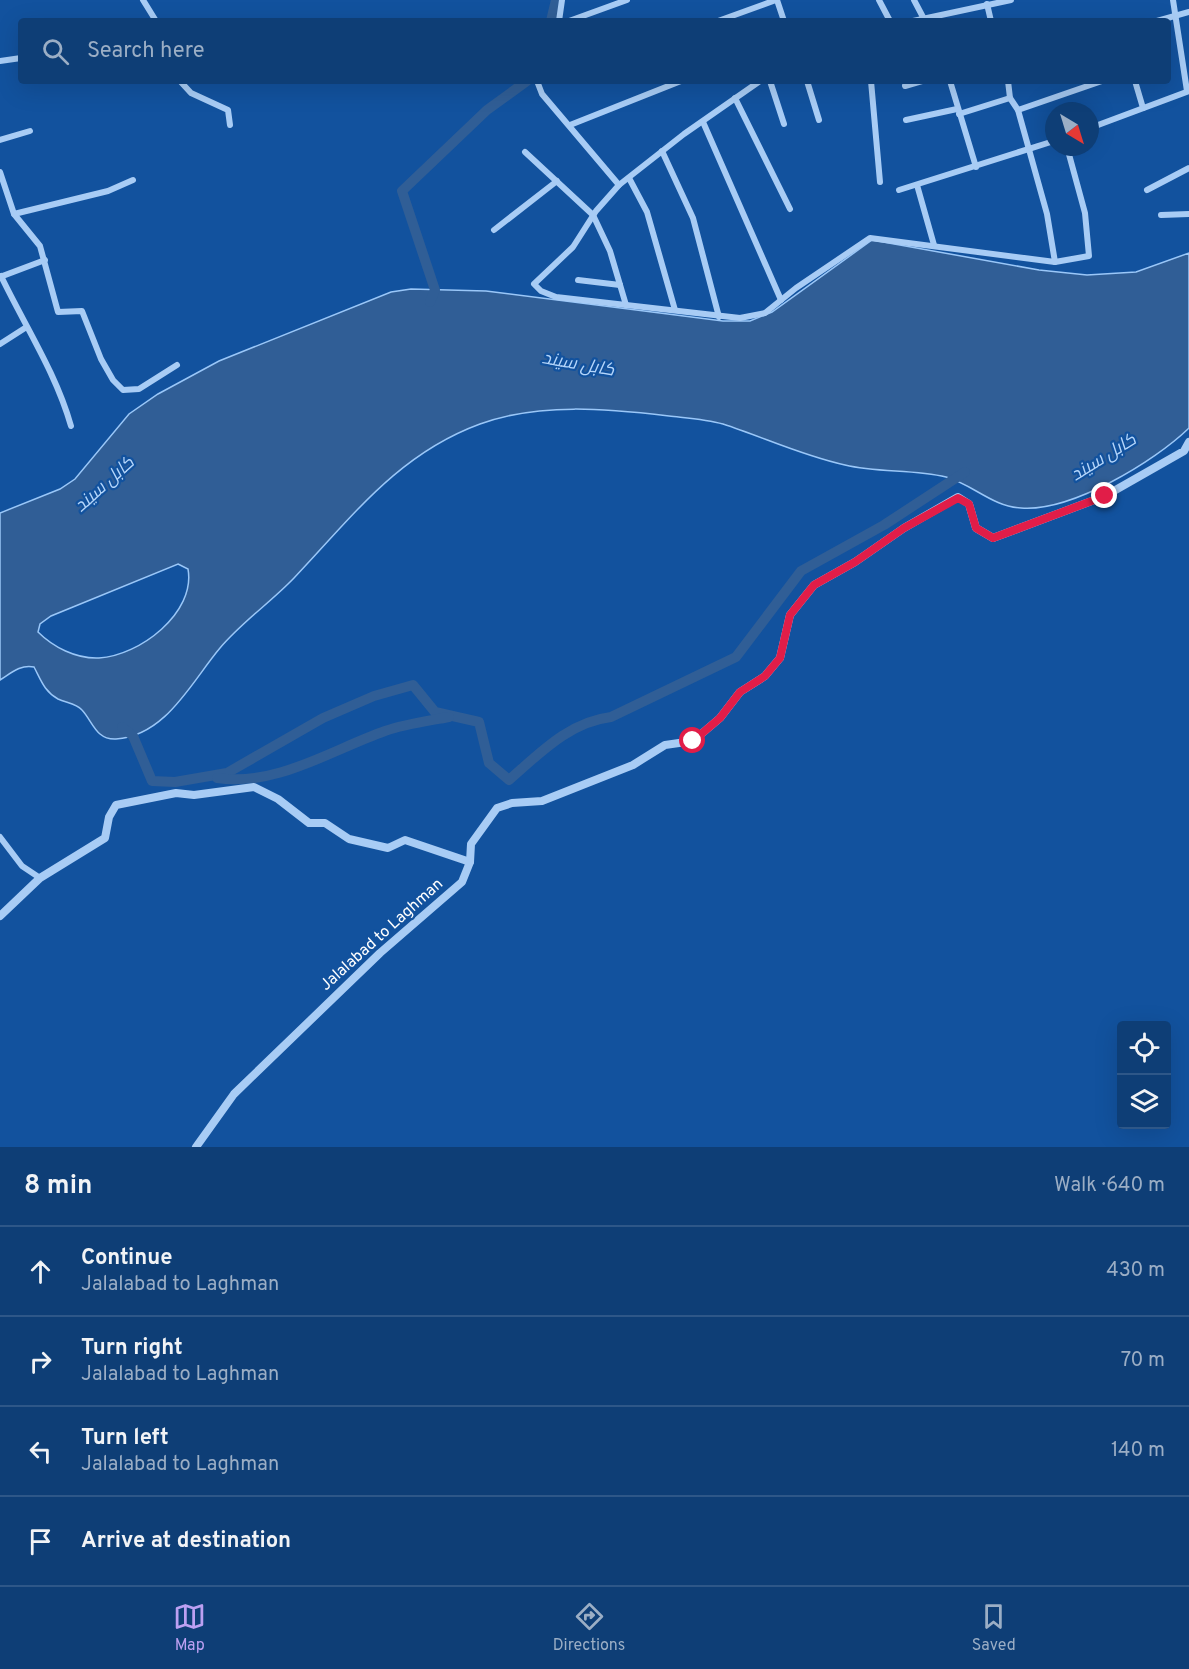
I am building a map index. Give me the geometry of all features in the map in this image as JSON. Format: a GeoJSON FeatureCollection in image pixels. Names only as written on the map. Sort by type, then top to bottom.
{"type":"FeatureCollection","features":[{"type":"Feature","properties":{"kind":"street"},"geometry":{"type":"LineString","coordinates":[[143,0],[154,18]]}},
{"type":"Feature","properties":{"kind":"street"},"geometry":{"type":"LineString","coordinates":[[560,18],[562,0]]}},
{"type":"Feature","properties":{"kind":"street"},"geometry":{"type":"LineString","coordinates":[[577,18],[627,0]]}},
{"type":"Feature","properties":{"kind":"street"},"geometry":{"type":"LineString","coordinates":[[726,18],[776,0],[783,18]]}},
{"type":"Feature","properties":{"kind":"street"},"geometry":{"type":"LineString","coordinates":[[879,0],[888,18]]}},
{"type":"Feature","properties":{"kind":"street"},"geometry":{"type":"LineString","coordinates":[[914,0],[923,18]]}},
{"type":"Feature","properties":{"kind":"street"},"geometry":{"type":"LineString","coordinates":[[938,18],[987,4],[1011,0]]}},
{"type":"Feature","properties":{"kind":"street"},"geometry":{"type":"LineString","coordinates":[[1099,125],[1188,91],[1173,0]]}},
{"type":"Feature","properties":{"kind":"street"},"geometry":{"type":"LineString","coordinates":[[987,4],[990,18]]}},
{"type":"Feature","properties":{"kind":"street"},"geometry":{"type":"LineString","coordinates":[[1168,18],[1189,12]]}},
{"type":"Feature","properties":{"kind":"street"},"geometry":{"type":"LineString","coordinates":[[0,61],[18,58]]}},
{"type":"Feature","properties":{"kind":"street"},"geometry":{"type":"LineString","coordinates":[[183,84],[191,93],[228,110],[230,125]]}},
{"type":"Feature","properties":{"kind":"street"},"geometry":{"type":"LineString","coordinates":[[538,84],[542,94],[619,185]]}},
{"type":"Feature","properties":{"kind":"street"},"geometry":{"type":"LineString","coordinates":[[570,125],[673,84]]}},
{"type":"Feature","properties":{"kind":"street"},"geometry":{"type":"LineString","coordinates":[[756,84],[619,185],[593,215],[573,247],[534,284],[541,291],[556,297],[740,318],[765,313],[870,238],[1055,262],[1089,256],[1085,213],[1069,156]]}},
{"type":"Feature","properties":{"kind":"street"},"geometry":{"type":"LineString","coordinates":[[771,84],[784,124]]}},
{"type":"Feature","properties":{"kind":"street"},"geometry":{"type":"LineString","coordinates":[[808,84],[819,120]]}},
{"type":"Feature","properties":{"kind":"street"},"geometry":{"type":"LineString","coordinates":[[871,84],[880,182]]}},
{"type":"Feature","properties":{"kind":"street"},"geometry":{"type":"LineString","coordinates":[[905,86],[912,84]]}},
{"type":"Feature","properties":{"kind":"street"},"geometry":{"type":"LineString","coordinates":[[951,84],[976,167]]}},
{"type":"Feature","properties":{"kind":"street"},"geometry":{"type":"LineString","coordinates":[[1008,84],[1010,98],[1018,110],[1047,214],[1055,262]]}},
{"type":"Feature","properties":{"kind":"street"},"geometry":{"type":"LineString","coordinates":[[1018,110],[1093,84]]}},
{"type":"Feature","properties":{"kind":"street"},"geometry":{"type":"LineString","coordinates":[[1136,84],[1143,108]]}},
{"type":"Feature","properties":{"kind":"street"},"geometry":{"type":"LineString","coordinates":[[735,98],[790,209]]}},
{"type":"Feature","properties":{"kind":"street"},"geometry":{"type":"LineString","coordinates":[[906,120],[958,111],[1010,98]]}},
{"type":"Feature","properties":{"kind":"street"},"geometry":{"type":"LineString","coordinates":[[703,122],[782,300]]}},
{"type":"Feature","properties":{"kind":"street"},"geometry":{"type":"LineString","coordinates":[[0,140],[30,131]]}},
{"type":"Feature","properties":{"kind":"street"},"geometry":{"type":"LineString","coordinates":[[899,190],[1045,144]]}},
{"type":"Feature","properties":{"kind":"street"},"geometry":{"type":"LineString","coordinates":[[662,151],[693,218],[719,317]]}},
{"type":"Feature","properties":{"kind":"street"},"geometry":{"type":"LineString","coordinates":[[525,152],[593,215],[610,251],[626,305]]}},
{"type":"Feature","properties":{"kind":"street"},"geometry":{"type":"LineString","coordinates":[[1147,190],[1189,168]]}},
{"type":"Feature","properties":{"kind":"street"},"geometry":{"type":"LineString","coordinates":[[0,172],[14,214],[40,246],[58,312],[81,311],[101,359],[113,380],[123,390],[139,389],[177,365]]}},
{"type":"Feature","properties":{"kind":"street"},"geometry":{"type":"LineString","coordinates":[[629,178],[647,212],[675,310]]}},
{"type":"Feature","properties":{"kind":"street"},"geometry":{"type":"LineString","coordinates":[[14,214],[108,191],[133,180]]}},
{"type":"Feature","properties":{"kind":"street"},"geometry":{"type":"LineString","coordinates":[[494,230],[557,181]]}},
{"type":"Feature","properties":{"kind":"street"},"geometry":{"type":"LineString","coordinates":[[917,185],[934,245]]}},
{"type":"Feature","properties":{"kind":"street"},"geometry":{"type":"LineString","coordinates":[[1161,214],[1189,214]]}},
{"type":"Feature","properties":{"kind":"street"},"geometry":{"type":"LineString","coordinates":[[45,260],[1,277],[25,328],[56,380],[71,426]]}},
{"type":"Feature","properties":{"kind":"street"},"geometry":{"type":"LineString","coordinates":[[578,280],[620,285]]}},
{"type":"Feature","properties":{"kind":"street"},"geometry":{"type":"LineString","coordinates":[[0,344],[25,328]]}},
{"type":"Feature","properties":{"kind":"street","name":"Jalalabad to Laghman"},"geometry":{"type":"LineString","coordinates":[[196,1147],[234,1095],[380,953],[462,882],[470,862],[471,844],[497,808],[512,803],[542,801],[633,765],[665,745],[693,741],[720,718],[740,692],[765,676],[780,658],[790,615],[814,585],[855,562],[904,528],[958,498],[969,504],[976,528],[993,538],[1105,496],[1184,452],[1189,442]]}},
{"type":"Feature","properties":{"kind":"street"},"geometry":{"type":"LineString","coordinates":[[0,916],[40,878],[105,838],[109,817],[116,805],[176,793],[194,795],[254,787],[278,799],[309,823],[325,823],[349,839],[388,848],[405,840],[470,862]]}},
{"type":"Feature","properties":{"kind":"street"},"geometry":{"type":"LineString","coordinates":[[0,837],[22,866],[40,878]]}},
{"type":"Feature","properties":{"kind":"water","name":"کابل سيند"},"geometry":{"type":"Polygon","coordinates":[[[872,240],[1039,270],[1087,275],[1136,272],[1189,253],[1189,428],[1155,455],[1111,482],[1063,502],[1041,507],[1021,508],[1001,504],[946,477],[845,465],[814,457],[710,421],[622,411],[574,409],[526,412],[480,424],[451,437],[424,452],[400,470],[357,510],[294,578],[220,648],[188,691],[163,718],[134,736],[116,739],[104,737],[80,708],[58,699],[49,692],[34,667],[20,668],[0,680],[0,513],[60,489],[75,479],[129,414],[158,394],[219,361],[391,292],[411,289],[486,291],[723,321],[750,321],[772,312],[872,240]],[[178,564],[51,616],[40,624],[38,632],[58,647],[90,658],[115,655],[131,649],[147,641],[174,616],[183,601],[188,585],[188,569],[178,564]]]}},
{"type":"Feature","properties":{"kind":"waterway"},"geometry":{"type":"LineString","coordinates":[[552,18],[556,0]]}},
{"type":"Feature","properties":{"kind":"waterway"},"geometry":{"type":"LineString","coordinates":[[430,302],[435,290],[402,191],[487,110],[523,84]]}},
{"type":"Feature","properties":{"kind":"waterway"},"geometry":{"type":"LineString","coordinates":[[122,727],[133,736],[152,781],[175,782],[227,773],[323,718],[374,696],[413,685],[435,712],[479,722],[489,763],[509,780],[568,732],[596,720],[611,717],[736,657],[801,571],[884,525],[965,472]]}},
{"type":"Feature","properties":{"kind":"waterway"},"geometry":{"type":"LineString","coordinates":[[217,778],[261,777],[282,772],[385,731],[449,717]]}},
{"type":"Feature","properties":{"kind":"route"},"geometry":{"type":"LineString","coordinates":[[693,741],[720,718],[740,692],[765,676],[780,658],[790,615],[814,585],[855,562],[904,528],[958,498],[969,504],[976,528],[993,538],[1105,496]]}}]}
